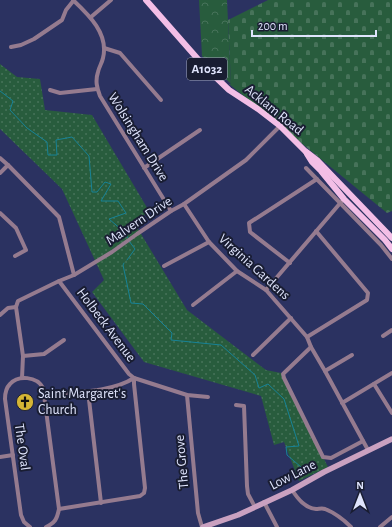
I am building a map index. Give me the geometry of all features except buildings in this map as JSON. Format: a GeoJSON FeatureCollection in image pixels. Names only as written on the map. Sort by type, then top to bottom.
{"type":"FeatureCollection","features":[{"type":"Feature","properties":{"kind":"main road","name":"Acklam Road"},"geometry":{"type":"LineString","coordinates":[[146,0],[204,66],[229,90],[280,126],[305,151],[318,160],[392,238]]}},
{"type":"Feature","properties":{"kind":"main road","name":"Acklam Road"},"geometry":{"type":"LineString","coordinates":[[305,151],[342,201],[385,240],[392,249]]}},
{"type":"Feature","properties":{"kind":"main road","name":"Low Lane"},"geometry":{"type":"LineString","coordinates":[[203,527],[238,515],[292,490],[324,472],[392,439]]}},
{"type":"Feature","properties":{"kind":"street"},"geometry":{"type":"LineString","coordinates":[[11,47],[21,45],[62,20],[66,10],[74,0],[91,17],[101,33],[104,48],[120,53],[161,100]]}},
{"type":"Feature","properties":{"kind":"street"},"geometry":{"type":"LineString","coordinates":[[91,17],[111,0]]}},
{"type":"Feature","properties":{"kind":"street","name":"Wolsingham Drive"},"geometry":{"type":"LineString","coordinates":[[104,48],[103,57],[97,74],[97,89],[171,211]]}},
{"type":"Feature","properties":{"kind":"street"},"geometry":{"type":"LineString","coordinates":[[50,90],[60,93],[97,89]]}},
{"type":"Feature","properties":{"kind":"street","name":"Malvern Drive"},"geometry":{"type":"LineString","coordinates":[[0,315],[8,308],[16,307],[18,301],[58,280],[74,275],[112,252],[171,211],[184,204],[246,160],[280,126]]}},
{"type":"Feature","properties":{"kind":"street"},"geometry":{"type":"LineString","coordinates":[[144,168],[200,130]]}},
{"type":"Feature","properties":{"kind":"street"},"geometry":{"type":"LineString","coordinates":[[0,158],[59,217],[74,275]]}},
{"type":"Feature","properties":{"kind":"street"},"geometry":{"type":"LineString","coordinates":[[0,173],[8,165]]}},
{"type":"Feature","properties":{"kind":"street"},"geometry":{"type":"LineString","coordinates":[[306,168],[316,179],[342,201],[392,259]]}},
{"type":"Feature","properties":{"kind":"street"},"geometry":{"type":"LineString","coordinates":[[290,263],[250,232],[249,223],[316,179]]}},
{"type":"Feature","properties":{"kind":"street"},"geometry":{"type":"LineString","coordinates":[[266,290],[342,201]]}},
{"type":"Feature","properties":{"kind":"street","name":"Virginia Gardens"},"geometry":{"type":"LineString","coordinates":[[184,204],[209,242],[237,271],[266,290],[307,336],[311,347],[368,450]]}},
{"type":"Feature","properties":{"kind":"street"},"geometry":{"type":"LineString","coordinates":[[0,213],[16,228],[26,250],[15,256]]}},
{"type":"Feature","properties":{"kind":"street"},"geometry":{"type":"LineString","coordinates":[[307,336],[367,300],[368,293],[316,231]]}},
{"type":"Feature","properties":{"kind":"street"},"geometry":{"type":"LineString","coordinates":[[164,266],[209,242]]}},
{"type":"Feature","properties":{"kind":"street"},"geometry":{"type":"LineString","coordinates":[[193,305],[237,271]]}},
{"type":"Feature","properties":{"kind":"street","name":"Holbeck Avenue"},"geometry":{"type":"LineString","coordinates":[[58,280],[129,374],[134,378],[187,395],[208,397]]}},
{"type":"Feature","properties":{"kind":"street"},"geometry":{"type":"LineString","coordinates":[[16,307],[23,356],[22,378]]}},
{"type":"Feature","properties":{"kind":"street"},"geometry":{"type":"LineString","coordinates":[[253,356],[291,318]]}},
{"type":"Feature","properties":{"kind":"street"},"geometry":{"type":"LineString","coordinates":[[383,336],[392,330]]}},
{"type":"Feature","properties":{"kind":"street"},"geometry":{"type":"LineString","coordinates":[[23,356],[44,354],[64,340]]}},
{"type":"Feature","properties":{"kind":"street"},"geometry":{"type":"LineString","coordinates":[[311,347],[283,374],[323,457],[331,458],[363,441]]}},
{"type":"Feature","properties":{"kind":"street"},"geometry":{"type":"LineString","coordinates":[[325,371],[352,355]]}},
{"type":"Feature","properties":{"kind":"street"},"geometry":{"type":"LineString","coordinates":[[342,403],[392,373]]}},
{"type":"Feature","properties":{"kind":"street","name":"The Oval"},"geometry":{"type":"LineString","coordinates":[[30,527],[24,522],[21,515],[4,399],[5,391],[10,384],[22,378],[29,378],[43,388],[59,509]]}},
{"type":"Feature","properties":{"kind":"street"},"geometry":{"type":"LineString","coordinates":[[44,395],[111,388],[128,382],[134,378]]}},
{"type":"Feature","properties":{"kind":"street"},"geometry":{"type":"LineString","coordinates":[[46,527],[53,524],[58,517],[59,509],[140,496],[144,493],[145,488],[134,378]]}},
{"type":"Feature","properties":{"kind":"street"},"geometry":{"type":"LineString","coordinates":[[374,384],[392,413]]}},
{"type":"Feature","properties":{"kind":"street"},"geometry":{"type":"LineString","coordinates":[[88,391],[101,503]]}},
{"type":"Feature","properties":{"kind":"street","name":"The Grove"},"geometry":{"type":"LineString","coordinates":[[187,395],[198,513],[203,527]]}},
{"type":"Feature","properties":{"kind":"street"},"geometry":{"type":"LineString","coordinates":[[236,405],[244,406],[247,486],[248,494],[254,507]]}},
{"type":"Feature","properties":{"kind":"street"},"geometry":{"type":"LineString","coordinates":[[0,457],[12,455]]}},
{"type":"Feature","properties":{"kind":"street"},"geometry":{"type":"LineString","coordinates":[[292,490],[309,508],[324,508],[343,519],[351,527]]}},
{"type":"Feature","properties":{"kind":"street"},"geometry":{"type":"LineString","coordinates":[[264,502],[277,527]]}},
{"type":"Feature","properties":{"kind":"street"},"geometry":{"type":"LineString","coordinates":[[380,527],[392,517]]}},
{"type":"Feature","properties":{"kind":"green space"},"geometry":{"type":"Polygon","coordinates":[[[199,0],[227,0],[231,84],[202,56],[199,0]]]}},
{"type":"Feature","properties":{"kind":"green space"},"geometry":{"type":"Polygon","coordinates":[[[268,0],[392,0],[392,211],[387,213],[229,84],[231,84],[228,20],[268,0]]]}},
{"type":"Feature","properties":{"kind":"green space"},"geometry":{"type":"Polygon","coordinates":[[[0,64],[17,77],[40,79],[45,110],[92,115],[149,211],[135,224],[187,310],[266,370],[281,373],[283,380],[328,467],[299,481],[284,442],[274,445],[261,396],[144,362],[92,292],[104,280],[62,189],[0,129],[0,64]]]}},
{"type":"Feature","properties":{"kind":"waterway"},"geometry":{"type":"LineString","coordinates":[[0,91],[13,101],[10,110],[27,128],[47,142],[48,155],[57,155],[56,140],[72,137],[89,156],[92,192],[97,192],[105,182],[111,184],[101,201],[118,201],[126,213],[109,219],[123,231],[128,238]]}},
{"type":"Feature","properties":{"kind":"waterway"},"geometry":{"type":"LineString","coordinates":[[127,260],[135,249],[129,241]]}},
{"type":"Feature","properties":{"kind":"waterway"},"geometry":{"type":"LineString","coordinates":[[124,263],[123,265],[131,303],[143,304],[172,333],[171,340],[221,345],[255,375],[259,388],[268,384],[284,399],[299,446],[286,447],[287,455],[301,467]]}},
{"type":"Feature","properties":{"kind":"place","name":"Saint Margaret's Church"},"geometry":{"type":"Point","coordinates":[25,402]}}]}
